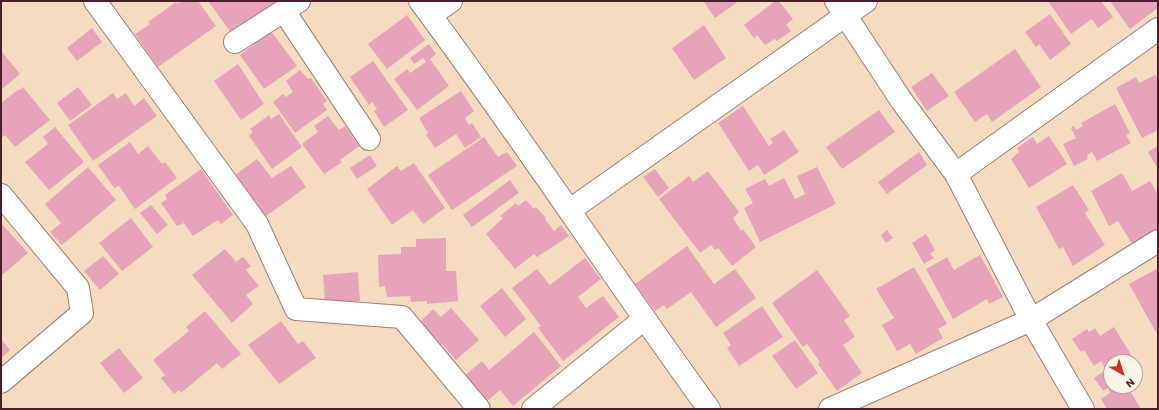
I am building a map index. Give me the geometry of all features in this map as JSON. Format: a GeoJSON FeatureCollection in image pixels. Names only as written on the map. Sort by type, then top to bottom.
{"type":"FeatureCollection","features":[{"type":"Feature","properties":{"kind":"street"},"geometry":{"type":"LineString","coordinates":[[95,1],[257,224],[296,309],[402,317],[479,409]]}},
{"type":"Feature","properties":{"kind":"street"},"geometry":{"type":"LineString","coordinates":[[451,1],[426,8],[570,210],[644,319],[709,409]]}},
{"type":"Feature","properties":{"kind":"street"},"geometry":{"type":"LineString","coordinates":[[570,210],[841,8],[866,1]]}},
{"type":"Feature","properties":{"kind":"street"},"geometry":{"type":"LineString","coordinates":[[235,42],[291,6],[369,139]]}},
{"type":"Feature","properties":{"kind":"street"},"geometry":{"type":"LineString","coordinates":[[841,8],[902,100],[956,174],[1031,320],[1083,409]]}},
{"type":"Feature","properties":{"kind":"street"},"geometry":{"type":"LineString","coordinates":[[956,174],[1158,29]]}},
{"type":"Feature","properties":{"kind":"street"},"geometry":{"type":"LineString","coordinates":[[1,196],[78,288],[82,313],[1,382]]}},
{"type":"Feature","properties":{"kind":"street"},"geometry":{"type":"LineString","coordinates":[[830,409],[1031,320],[1158,242]]}},
{"type":"Feature","properties":{"kind":"street"},"geometry":{"type":"LineString","coordinates":[[533,409],[644,319]]}},
{"type":"Feature","properties":{"kind":"building"},"geometry":{"type":"Polygon","coordinates":[[[182,1],[198,1],[216,26],[158,67],[135,34],[150,24],[148,22],[176,2],[177,4],[182,1]]]}},
{"type":"Feature","properties":{"kind":"building"},"geometry":{"type":"Polygon","coordinates":[[[208,1],[278,1],[232,34],[208,1]]]}},
{"type":"Feature","properties":{"kind":"building"},"geometry":{"type":"Polygon","coordinates":[[[703,1],[739,1],[715,18],[703,1]]]}},
{"type":"Feature","properties":{"kind":"building"},"geometry":{"type":"Polygon","coordinates":[[[775,1],[779,1],[793,19],[786,25],[791,31],[777,41],[775,39],[765,45],[757,35],[754,38],[744,25],[775,1]]]}},
{"type":"Feature","properties":{"kind":"building"},"geometry":{"type":"Polygon","coordinates":[[[1048,1],[1101,1],[1113,17],[1098,28],[1092,19],[1071,34],[1048,1]]]}},
{"type":"Feature","properties":{"kind":"building"},"geometry":{"type":"Polygon","coordinates":[[[1110,1],[1158,1],[1158,8],[1130,29],[1110,1]]]}},
{"type":"Feature","properties":{"kind":"building"},"geometry":{"type":"Polygon","coordinates":[[[1050,14],[1071,44],[1050,60],[1039,44],[1036,47],[1025,32],[1050,14]]]}},
{"type":"Feature","properties":{"kind":"building"},"geometry":{"type":"Polygon","coordinates":[[[407,15],[425,40],[387,69],[368,44],[407,15]]]}},
{"type":"Feature","properties":{"kind":"building"},"geometry":{"type":"Polygon","coordinates":[[[704,25],[726,58],[694,80],[672,48],[704,25]]]}},
{"type":"Feature","properties":{"kind":"building"},"geometry":{"type":"Polygon","coordinates":[[[92,28],[102,42],[77,61],[67,48],[92,28]]]}},
{"type":"Feature","properties":{"kind":"building"},"geometry":{"type":"Polygon","coordinates":[[[271,31],[297,66],[264,89],[240,55],[271,31]]]}},
{"type":"Feature","properties":{"kind":"building"},"geometry":{"type":"Polygon","coordinates":[[[429,44],[436,54],[430,59],[449,86],[417,110],[394,79],[407,69],[410,73],[426,62],[423,58],[414,64],[410,58],[429,44]]]}},
{"type":"Feature","properties":{"kind":"building"},"geometry":{"type":"Polygon","coordinates":[[[1015,49],[1041,87],[992,122],[987,114],[975,122],[954,92],[1015,49]]]}},
{"type":"Feature","properties":{"kind":"building"},"geometry":{"type":"Polygon","coordinates":[[[1,51],[20,74],[1,90],[1,51]]]}},
{"type":"Feature","properties":{"kind":"building"},"geometry":{"type":"Polygon","coordinates":[[[373,61],[408,110],[384,127],[374,111],[377,109],[372,102],[369,105],[350,77],[373,61]]]}},
{"type":"Feature","properties":{"kind":"building"},"geometry":{"type":"Polygon","coordinates":[[[238,64],[264,104],[241,120],[214,81],[238,64]]]}},
{"type":"Feature","properties":{"kind":"building"},"geometry":{"type":"Polygon","coordinates":[[[300,70],[308,79],[311,78],[327,101],[323,104],[327,110],[295,133],[273,102],[283,94],[286,97],[293,92],[286,81],[300,70]]]}},
{"type":"Feature","properties":{"kind":"building"},"geometry":{"type":"Polygon","coordinates":[[[932,73],[949,96],[927,111],[911,87],[932,73]]]}},
{"type":"Feature","properties":{"kind":"building"},"geometry":{"type":"Polygon","coordinates":[[[1155,75],[1158,80],[1158,130],[1142,138],[1116,88],[1136,77],[1139,83],[1155,75]]]}},
{"type":"Feature","properties":{"kind":"building"},"geometry":{"type":"Polygon","coordinates":[[[23,87],[50,120],[15,147],[5,135],[1,138],[1,103],[23,87]]]}},
{"type":"Feature","properties":{"kind":"building"},"geometry":{"type":"Polygon","coordinates":[[[78,87],[92,105],[70,121],[57,103],[78,87]]]}},
{"type":"Feature","properties":{"kind":"building"},"geometry":{"type":"Polygon","coordinates":[[[461,91],[474,111],[465,118],[469,125],[472,123],[481,137],[465,148],[456,134],[435,148],[426,135],[428,133],[419,118],[461,91]]]}},
{"type":"Feature","properties":{"kind":"building"},"geometry":{"type":"Polygon","coordinates":[[[113,93],[117,99],[126,93],[134,106],[144,98],[157,116],[93,161],[68,125],[113,93]]]}},
{"type":"Feature","properties":{"kind":"building"},"geometry":{"type":"Polygon","coordinates":[[[1115,104],[1130,133],[1126,135],[1131,143],[1097,161],[1092,152],[1087,155],[1088,159],[1074,166],[1063,144],[1076,138],[1071,128],[1074,126],[1076,130],[1083,126],[1081,123],[1115,104]]]}},
{"type":"Feature","properties":{"kind":"building"},"geometry":{"type":"Polygon","coordinates":[[[743,106],[769,146],[773,143],[770,139],[784,130],[799,152],[764,175],[758,165],[749,171],[718,123],[743,106]]]}},
{"type":"Feature","properties":{"kind":"building"},"geometry":{"type":"Polygon","coordinates":[[[879,110],[895,132],[842,169],[826,147],[879,110]]]}},
{"type":"Feature","properties":{"kind":"building"},"geometry":{"type":"Polygon","coordinates":[[[279,114],[302,147],[272,169],[249,136],[253,132],[250,129],[269,115],[271,119],[279,114]]]}},
{"type":"Feature","properties":{"kind":"building"},"geometry":{"type":"Polygon","coordinates":[[[328,116],[339,130],[345,126],[359,146],[340,160],[342,162],[324,174],[302,144],[318,132],[314,126],[328,116]]]}},
{"type":"Feature","properties":{"kind":"building"},"geometry":{"type":"Polygon","coordinates":[[[55,127],[84,162],[49,190],[25,162],[48,144],[43,137],[55,127]]]}},
{"type":"Feature","properties":{"kind":"building"},"geometry":{"type":"Polygon","coordinates":[[[1049,136],[1067,164],[1029,188],[1011,159],[1019,152],[1017,148],[1033,137],[1037,144],[1049,136]]]}},
{"type":"Feature","properties":{"kind":"building"},"geometry":{"type":"Polygon","coordinates":[[[484,137],[498,157],[507,152],[517,166],[452,210],[428,175],[484,137]]]}},
{"type":"Feature","properties":{"kind":"building"},"geometry":{"type":"Polygon","coordinates":[[[130,142],[138,154],[148,146],[162,164],[165,162],[177,178],[135,209],[119,186],[114,188],[98,165],[130,142]]]}},
{"type":"Feature","properties":{"kind":"building"},"geometry":{"type":"Polygon","coordinates":[[[1158,146],[1158,169],[1148,152],[1158,146]]]}},
{"type":"Feature","properties":{"kind":"building"},"geometry":{"type":"Polygon","coordinates":[[[919,152],[927,165],[887,194],[878,182],[919,152]]]}},
{"type":"Feature","properties":{"kind":"building"},"geometry":{"type":"Polygon","coordinates":[[[370,155],[377,166],[357,179],[350,168],[370,155]]]}},
{"type":"Feature","properties":{"kind":"building"},"geometry":{"type":"Polygon","coordinates":[[[257,159],[272,178],[291,166],[306,187],[258,222],[228,180],[257,159]]]}},
{"type":"Feature","properties":{"kind":"building"},"geometry":{"type":"Polygon","coordinates":[[[414,163],[445,208],[423,224],[413,210],[392,225],[367,189],[397,166],[401,171],[414,163]]]}},
{"type":"Feature","properties":{"kind":"building"},"geometry":{"type":"Polygon","coordinates":[[[88,167],[116,200],[62,245],[50,232],[61,223],[45,204],[88,167]]]}},
{"type":"Feature","properties":{"kind":"building"},"geometry":{"type":"Polygon","coordinates":[[[817,167],[836,204],[760,242],[744,208],[753,203],[745,189],[765,179],[769,186],[784,178],[795,199],[805,194],[797,176],[817,167]]]}},
{"type":"Feature","properties":{"kind":"building"},"geometry":{"type":"Polygon","coordinates":[[[201,169],[233,215],[221,224],[218,220],[193,236],[184,223],[177,226],[161,203],[167,199],[165,195],[201,169]]]}},
{"type":"Feature","properties":{"kind":"building"},"geometry":{"type":"Polygon","coordinates":[[[655,169],[669,188],[658,197],[643,177],[655,169]]]}},
{"type":"Feature","properties":{"kind":"building"},"geometry":{"type":"Polygon","coordinates":[[[708,171],[739,212],[733,218],[741,231],[743,229],[756,247],[732,266],[718,248],[715,250],[711,245],[700,253],[659,199],[689,176],[693,182],[708,171]]]}},
{"type":"Feature","properties":{"kind":"building"},"geometry":{"type":"Polygon","coordinates":[[[1122,173],[1132,191],[1150,181],[1158,195],[1158,229],[1132,244],[1118,221],[1109,226],[1091,191],[1122,173]]]}},
{"type":"Feature","properties":{"kind":"building"},"geometry":{"type":"Polygon","coordinates":[[[510,180],[519,193],[472,227],[463,215],[510,180]]]}},
{"type":"Feature","properties":{"kind":"building"},"geometry":{"type":"Polygon","coordinates":[[[1073,185],[1089,210],[1085,213],[1105,245],[1073,266],[1063,247],[1059,249],[1036,207],[1073,185]]]}},
{"type":"Feature","properties":{"kind":"building"},"geometry":{"type":"Polygon","coordinates":[[[526,200],[534,209],[536,207],[546,218],[545,219],[554,231],[561,225],[569,236],[537,257],[534,254],[515,269],[486,234],[503,218],[500,216],[516,203],[518,206],[526,200]]]}},
{"type":"Feature","properties":{"kind":"building"},"geometry":{"type":"Polygon","coordinates":[[[151,205],[168,225],[157,234],[140,213],[151,205]]]}},
{"type":"Feature","properties":{"kind":"building"},"geometry":{"type":"Polygon","coordinates":[[[131,218],[153,247],[122,271],[99,243],[131,218]]]}},
{"type":"Feature","properties":{"kind":"building"},"geometry":{"type":"Polygon","coordinates":[[[1,223],[28,253],[1,276],[1,223]]]}},
{"type":"Feature","properties":{"kind":"building"},"geometry":{"type":"Polygon","coordinates":[[[887,230],[893,238],[886,243],[881,235],[887,230]]]}},
{"type":"Feature","properties":{"kind":"building"},"geometry":{"type":"Polygon","coordinates":[[[926,234],[935,250],[930,254],[934,258],[924,264],[912,243],[926,234]]]}},
{"type":"Feature","properties":{"kind":"building"},"geometry":{"type":"Polygon","coordinates":[[[446,238],[446,271],[456,271],[458,301],[427,304],[427,301],[411,302],[410,296],[387,297],[385,286],[379,287],[378,255],[401,254],[401,247],[416,247],[416,239],[446,238]]]}},
{"type":"Feature","properties":{"kind":"building"},"geometry":{"type":"Polygon","coordinates":[[[687,246],[714,284],[735,269],[756,298],[716,327],[691,292],[667,309],[664,305],[655,311],[635,284],[687,246]]]}},
{"type":"Feature","properties":{"kind":"building"},"geometry":{"type":"Polygon","coordinates":[[[225,249],[236,262],[243,257],[251,266],[246,270],[259,286],[246,295],[253,304],[232,323],[192,275],[225,249]]]}},
{"type":"Feature","properties":{"kind":"building"},"geometry":{"type":"Polygon","coordinates":[[[980,255],[1003,297],[989,304],[987,299],[953,319],[926,269],[947,257],[954,270],[980,255]]]}},
{"type":"Feature","properties":{"kind":"building"},"geometry":{"type":"Polygon","coordinates":[[[103,256],[119,274],[100,290],[84,271],[103,256]]]}},
{"type":"Feature","properties":{"kind":"building"},"geometry":{"type":"Polygon","coordinates":[[[585,258],[601,279],[578,297],[586,308],[603,296],[619,317],[563,361],[538,328],[541,326],[512,288],[537,269],[550,285],[585,258]]]}},
{"type":"Feature","properties":{"kind":"building"},"geometry":{"type":"Polygon","coordinates":[[[914,267],[947,324],[938,329],[943,338],[916,354],[910,344],[897,351],[882,325],[894,318],[876,289],[914,267]]]}},
{"type":"Feature","properties":{"kind":"building"},"geometry":{"type":"Polygon","coordinates":[[[1158,268],[1158,336],[1129,284],[1158,268]]]}},
{"type":"Feature","properties":{"kind":"building"},"geometry":{"type":"Polygon","coordinates":[[[817,270],[850,316],[844,320],[855,337],[843,345],[862,373],[837,391],[818,364],[820,362],[807,344],[803,347],[772,303],[817,270]]]}},
{"type":"Feature","properties":{"kind":"building"},"geometry":{"type":"Polygon","coordinates":[[[358,272],[360,301],[325,302],[323,275],[358,272]]]}},
{"type":"Feature","properties":{"kind":"building"},"geometry":{"type":"Polygon","coordinates":[[[502,288],[526,319],[505,337],[480,306],[502,288]]]}},
{"type":"Feature","properties":{"kind":"building"},"geometry":{"type":"Polygon","coordinates":[[[762,306],[783,337],[739,366],[727,348],[731,345],[723,333],[762,306]]]}},
{"type":"Feature","properties":{"kind":"building"},"geometry":{"type":"Polygon","coordinates":[[[451,308],[479,340],[456,360],[442,344],[439,346],[418,324],[433,309],[441,317],[451,308]]]}},
{"type":"Feature","properties":{"kind":"building"},"geometry":{"type":"Polygon","coordinates":[[[205,311],[241,354],[222,369],[217,363],[181,393],[179,390],[174,394],[161,378],[165,375],[153,360],[189,331],[186,327],[205,311]]]}},
{"type":"Feature","properties":{"kind":"building"},"geometry":{"type":"Polygon","coordinates":[[[281,321],[298,344],[303,341],[316,358],[279,384],[248,345],[281,321]]]}},
{"type":"Feature","properties":{"kind":"building"},"geometry":{"type":"Polygon","coordinates":[[[1114,327],[1131,354],[1103,354],[1103,365],[1101,361],[1094,366],[1084,350],[1081,352],[1072,339],[1087,329],[1089,332],[1095,328],[1100,336],[1114,327]]]}},
{"type":"Feature","properties":{"kind":"building"},"geometry":{"type":"Polygon","coordinates":[[[534,332],[561,366],[513,406],[500,390],[485,403],[463,377],[482,361],[489,370],[534,332]]]}},
{"type":"Feature","properties":{"kind":"building"},"geometry":{"type":"Polygon","coordinates":[[[1,339],[10,350],[1,358],[1,339]]]}},
{"type":"Feature","properties":{"kind":"building"},"geometry":{"type":"Polygon","coordinates":[[[795,340],[818,373],[796,389],[772,356],[795,340]]]}},
{"type":"Feature","properties":{"kind":"building"},"geometry":{"type":"Polygon","coordinates":[[[119,348],[143,378],[124,393],[100,363],[119,348]]]}},
{"type":"Feature","properties":{"kind":"building"},"geometry":{"type":"Polygon","coordinates":[[[1103,372],[1103,391],[1094,378],[1103,372]]]}},
{"type":"Feature","properties":{"kind":"building"},"geometry":{"type":"Polygon","coordinates":[[[1108,394],[1132,394],[1141,409],[1107,409],[1101,399],[1108,394]]]}}]}
